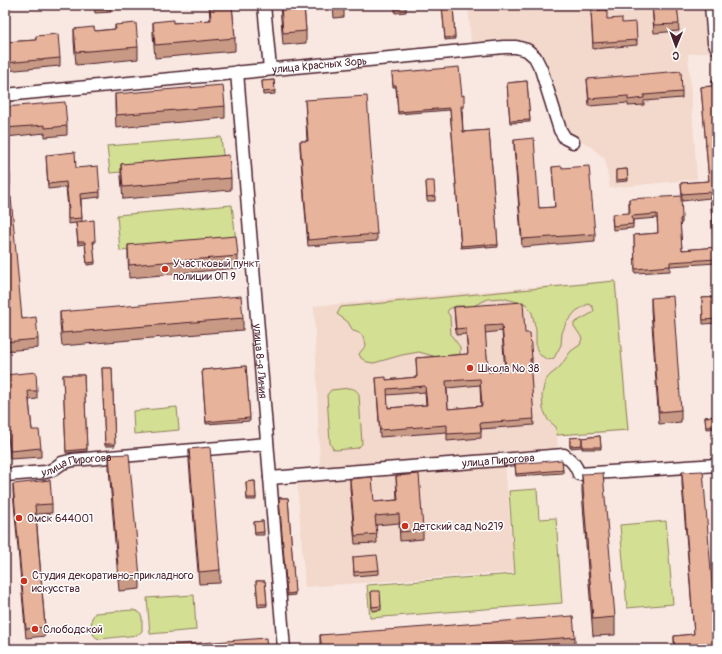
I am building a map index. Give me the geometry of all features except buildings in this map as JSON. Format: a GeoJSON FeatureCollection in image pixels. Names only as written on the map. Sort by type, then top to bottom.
{"type":"FeatureCollection","features":[{"type":"Feature","properties":{"kind":"street"},"geometry":{"type":"LineString","coordinates":[[264,5],[270,69]]}},
{"type":"Feature","properties":{"kind":"street"},"geometry":{"type":"LineString","coordinates":[[711,5],[714,42],[717,48]]}},
{"type":"Feature","properties":{"kind":"street","name":"улица Красных Зорь"},"geometry":{"type":"LineString","coordinates":[[5,95],[236,72],[516,47],[527,50],[535,57],[541,69],[560,130],[565,138],[573,142]]}},
{"type":"Feature","properties":{"kind":"street","name":"улица 8-я Линия"},"geometry":{"type":"LineString","coordinates":[[236,72],[284,649]]}},
{"type":"Feature","properties":{"kind":"street","name":"улица Пирогова"},"geometry":{"type":"LineString","coordinates":[[5,475],[46,472],[62,463],[73,460],[267,444]]}},
{"type":"Feature","properties":{"kind":"street","name":"улица Пирогова"},"geometry":{"type":"LineString","coordinates":[[270,478],[564,455],[576,465],[579,474],[717,466]]}},
{"type":"Feature","properties":{"kind":"shaded area"},"geometry":{"type":"Polygon","coordinates":[[[468,5],[717,5],[717,51],[688,54],[697,179],[610,188],[605,159],[590,146],[567,133],[541,57],[527,41],[510,39],[471,43],[468,5]]]}},
{"type":"Feature","properties":{"kind":"shaded area","name":"Школа № 38"},"geometry":{"type":"Polygon","coordinates":[[[616,280],[629,431],[557,436],[558,449],[320,467],[314,306],[616,280]]]}},
{"type":"Feature","properties":{"kind":"shaded area","name":"Детский сад №219"},"geometry":{"type":"Polygon","coordinates":[[[505,465],[514,572],[305,587],[297,480],[505,465]]]}},
{"type":"Feature","properties":{"kind":"green space"},"geometry":{"type":"Polygon","coordinates":[[[221,137],[224,163],[110,173],[107,146],[221,137]]]}},
{"type":"Feature","properties":{"kind":"green space"},"geometry":{"type":"Polygon","coordinates":[[[232,205],[236,241],[120,251],[117,215],[232,205]]]}},
{"type":"Feature","properties":{"kind":"green space"},"geometry":{"type":"Polygon","coordinates":[[[615,281],[628,430],[557,435],[556,427],[548,420],[543,409],[542,395],[545,381],[559,368],[571,351],[580,345],[582,338],[574,326],[574,323],[592,313],[594,310],[592,306],[588,304],[576,311],[566,323],[562,333],[561,345],[554,358],[548,360],[540,355],[536,348],[536,330],[532,313],[526,304],[502,298],[488,299],[473,306],[456,306],[449,309],[447,312],[450,316],[451,335],[460,347],[460,354],[447,357],[437,357],[419,352],[374,363],[367,362],[361,358],[359,354],[366,345],[363,337],[361,334],[353,331],[348,322],[337,314],[341,307],[615,281]]]}},
{"type":"Feature","properties":{"kind":"green space"},"geometry":{"type":"Polygon","coordinates":[[[350,388],[356,390],[359,395],[362,444],[358,448],[336,450],[333,449],[330,443],[327,395],[331,390],[350,388]]]}},
{"type":"Feature","properties":{"kind":"green space"},"geometry":{"type":"Polygon","coordinates":[[[177,407],[179,430],[134,434],[133,411],[177,407]]]}},
{"type":"Feature","properties":{"kind":"green space"},"geometry":{"type":"Polygon","coordinates":[[[537,489],[539,519],[556,518],[562,603],[370,618],[367,585],[515,574],[509,491],[537,489]]]}},
{"type":"Feature","properties":{"kind":"green space"},"geometry":{"type":"Polygon","coordinates":[[[666,521],[673,604],[627,608],[620,525],[666,521]]]}},
{"type":"Feature","properties":{"kind":"green space"},"geometry":{"type":"Polygon","coordinates":[[[194,595],[196,630],[150,634],[147,598],[194,595]]]}},
{"type":"Feature","properties":{"kind":"green space"},"geometry":{"type":"Polygon","coordinates":[[[133,610],[139,612],[142,617],[142,631],[138,635],[100,639],[94,636],[91,628],[92,618],[95,613],[133,610]]]}},
{"type":"Feature","properties":{"kind":"place","name":"Участковый пункт полиции ОП 9"},"geometry":{"type":"Point","coordinates":[165,269]}},
{"type":"Feature","properties":{"kind":"place","name":"Школа № 38"},"geometry":{"type":"Point","coordinates":[470,368]}},
{"type":"Feature","properties":{"kind":"place","name":"Омск 644001"},"geometry":{"type":"Point","coordinates":[19,518]}},
{"type":"Feature","properties":{"kind":"place","name":"Детский сад №219"},"geometry":{"type":"Point","coordinates":[405,526]}},
{"type":"Feature","properties":{"kind":"place","name":"Студия декоративно-прикладного искусства"},"geometry":{"type":"Point","coordinates":[24,581]}},
{"type":"Feature","properties":{"kind":"place","name":"Слободской"},"geometry":{"type":"Point","coordinates":[35,629]}}]}
